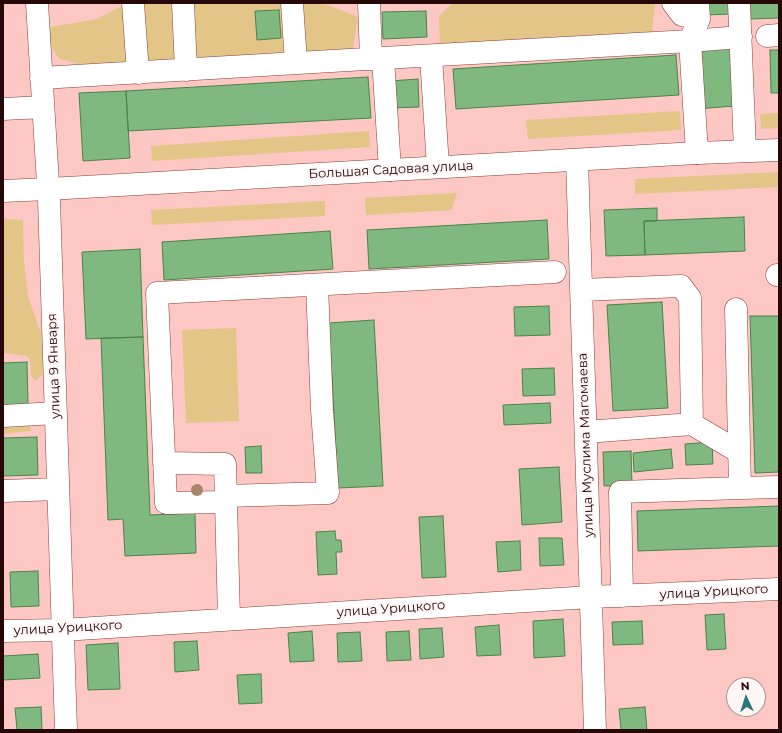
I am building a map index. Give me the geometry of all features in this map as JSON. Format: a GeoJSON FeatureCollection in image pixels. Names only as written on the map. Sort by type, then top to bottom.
{"type":"FeatureCollection","features":[{"type":"Feature","properties":{"kind":"main road","name":"улица 9 Января"},"geometry":{"type":"LineString","coordinates":[[36,3],[48,189],[66,730]]}},
{"type":"Feature","properties":{"kind":"main road"},"geometry":{"type":"LineString","coordinates":[[133,3],[138,73]]}},
{"type":"Feature","properties":{"kind":"main road"},"geometry":{"type":"LineString","coordinates":[[183,3],[186,70]]}},
{"type":"Feature","properties":{"kind":"main road"},"geometry":{"type":"LineString","coordinates":[[292,3],[296,63]]}},
{"type":"Feature","properties":{"kind":"main road"},"geometry":{"type":"LineString","coordinates":[[369,3],[390,170]]}},
{"type":"Feature","properties":{"kind":"main road"},"geometry":{"type":"LineString","coordinates":[[673,3],[682,15],[698,11],[690,42],[697,153]]}},
{"type":"Feature","properties":{"kind":"main road"},"geometry":{"type":"LineString","coordinates":[[739,3],[745,151]]}},
{"type":"Feature","properties":{"kind":"main road"},"geometry":{"type":"LineString","coordinates":[[41,78],[690,42],[740,37]]}},
{"type":"Feature","properties":{"kind":"main road"},"geometry":{"type":"LineString","coordinates":[[431,56],[438,167]]}},
{"type":"Feature","properties":{"kind":"main road"},"geometry":{"type":"LineString","coordinates":[[3,109],[43,107]]}},
{"type":"Feature","properties":{"kind":"main road","name":"Большая Садовая улица"},"geometry":{"type":"LineString","coordinates":[[3,191],[697,153],[779,150]]}},
{"type":"Feature","properties":{"kind":"main road","name":"улица Муслима Магомаева"},"geometry":{"type":"LineString","coordinates":[[577,160],[595,730]]}},
{"type":"Feature","properties":{"kind":"main road"},"geometry":{"type":"LineString","coordinates":[[317,285],[322,410],[328,493],[166,503],[157,293],[555,272]]}},
{"type":"Feature","properties":{"kind":"main road"},"geometry":{"type":"LineString","coordinates":[[581,290],[681,286],[690,298],[692,424]]}},
{"type":"Feature","properties":{"kind":"main road"},"geometry":{"type":"LineString","coordinates":[[736,309],[740,488]]}},
{"type":"Feature","properties":{"kind":"main road"},"geometry":{"type":"LineString","coordinates":[[3,416],[56,413]]}},
{"type":"Feature","properties":{"kind":"main road"},"geometry":{"type":"LineString","coordinates":[[586,432],[692,424],[739,452]]}},
{"type":"Feature","properties":{"kind":"main road"},"geometry":{"type":"LineString","coordinates":[[164,463],[225,464],[229,619]]}},
{"type":"Feature","properties":{"kind":"main road"},"geometry":{"type":"LineString","coordinates":[[622,596],[620,492],[779,487]]}},
{"type":"Feature","properties":{"kind":"main road"},"geometry":{"type":"LineString","coordinates":[[3,491],[58,488]]}},
{"type":"Feature","properties":{"kind":"main road","name":"улица Урицкого"},"geometry":{"type":"LineString","coordinates":[[3,632],[62,630],[591,597],[779,589]]}},
{"type":"Feature","properties":{"kind":"shaded area"},"geometry":{"type":"Polygon","coordinates":[[[128,3],[311,3],[328,5],[358,17],[353,49],[343,63],[312,74],[91,68],[58,58],[50,44],[50,27],[97,19],[128,3]]]}},
{"type":"Feature","properties":{"kind":"shaded area"},"geometry":{"type":"Polygon","coordinates":[[[655,3],[652,33],[440,49],[439,16],[452,4],[655,3]]]}},
{"type":"Feature","properties":{"kind":"shaded area"},"geometry":{"type":"Polygon","coordinates":[[[680,111],[681,130],[528,139],[526,120],[680,111]]]}},
{"type":"Feature","properties":{"kind":"shaded area"},"geometry":{"type":"Polygon","coordinates":[[[779,113],[779,128],[761,129],[760,114],[779,113]]]}},
{"type":"Feature","properties":{"kind":"shaded area"},"geometry":{"type":"Polygon","coordinates":[[[369,131],[370,147],[152,161],[151,146],[369,131]]]}},
{"type":"Feature","properties":{"kind":"shaded area"},"geometry":{"type":"Polygon","coordinates":[[[779,172],[779,187],[635,194],[635,179],[779,172]]]}},
{"type":"Feature","properties":{"kind":"shaded area"},"geometry":{"type":"Polygon","coordinates":[[[457,193],[452,210],[366,215],[365,198],[457,193]]]}},
{"type":"Feature","properties":{"kind":"shaded area"},"geometry":{"type":"Polygon","coordinates":[[[325,201],[325,216],[152,225],[151,210],[325,201]]]}},
{"type":"Feature","properties":{"kind":"shaded area"},"geometry":{"type":"Polygon","coordinates":[[[3,219],[23,220],[24,261],[28,296],[42,336],[43,374],[36,380],[34,380],[31,375],[30,360],[27,356],[3,353],[3,219]]]}},
{"type":"Feature","properties":{"kind":"shaded area"},"geometry":{"type":"Polygon","coordinates":[[[236,328],[239,421],[186,423],[182,330],[236,328]]]}},
{"type":"Feature","properties":{"kind":"shaded area"},"geometry":{"type":"Polygon","coordinates":[[[30,421],[31,431],[3,434],[3,423],[30,421]]]}},
{"type":"Feature","properties":{"kind":"building"},"geometry":{"type":"Polygon","coordinates":[[[706,3],[730,3],[731,14],[706,15],[706,3]]]}},
{"type":"Feature","properties":{"kind":"building"},"geometry":{"type":"Polygon","coordinates":[[[750,3],[779,3],[779,18],[751,19],[750,3]]]}},
{"type":"Feature","properties":{"kind":"building"},"geometry":{"type":"Polygon","coordinates":[[[279,10],[281,38],[257,40],[255,11],[279,10]]]}},
{"type":"Feature","properties":{"kind":"building"},"geometry":{"type":"Polygon","coordinates":[[[426,11],[427,37],[383,39],[382,12],[426,11]]]}},
{"type":"Feature","properties":{"kind":"building"},"geometry":{"type":"Polygon","coordinates":[[[731,45],[734,106],[697,109],[693,47],[731,45]]]}},
{"type":"Feature","properties":{"kind":"building"},"geometry":{"type":"Polygon","coordinates":[[[770,50],[779,50],[779,93],[771,93],[770,50]]]}},
{"type":"Feature","properties":{"kind":"building"},"geometry":{"type":"Polygon","coordinates":[[[676,55],[679,95],[456,109],[453,69],[676,55]]]}},
{"type":"Feature","properties":{"kind":"building"},"geometry":{"type":"Polygon","coordinates":[[[368,77],[371,118],[128,131],[126,91],[368,77]]]}},
{"type":"Feature","properties":{"kind":"building"},"geometry":{"type":"Polygon","coordinates":[[[418,79],[419,107],[391,108],[390,81],[418,79]]]}},
{"type":"Feature","properties":{"kind":"building"},"geometry":{"type":"Polygon","coordinates":[[[126,91],[130,158],[83,161],[79,93],[126,91]]]}},
{"type":"Feature","properties":{"kind":"building"},"geometry":{"type":"Polygon","coordinates":[[[657,208],[657,221],[644,221],[645,255],[606,256],[604,210],[657,208]]]}},
{"type":"Feature","properties":{"kind":"building"},"geometry":{"type":"Polygon","coordinates":[[[744,217],[745,251],[645,255],[644,221],[744,217]]]}},
{"type":"Feature","properties":{"kind":"building"},"geometry":{"type":"Polygon","coordinates":[[[547,220],[549,259],[369,269],[367,230],[547,220]]]}},
{"type":"Feature","properties":{"kind":"building"},"geometry":{"type":"Polygon","coordinates":[[[330,231],[333,269],[164,280],[162,242],[330,231]]]}},
{"type":"Feature","properties":{"kind":"building"},"geometry":{"type":"Polygon","coordinates":[[[140,249],[143,337],[86,339],[82,252],[140,249]]]}},
{"type":"Feature","properties":{"kind":"building"},"geometry":{"type":"Polygon","coordinates":[[[662,302],[668,408],[613,411],[607,305],[662,302]]]}},
{"type":"Feature","properties":{"kind":"building"},"geometry":{"type":"Polygon","coordinates":[[[549,306],[550,335],[515,336],[514,307],[549,306]]]}},
{"type":"Feature","properties":{"kind":"building"},"geometry":{"type":"Polygon","coordinates":[[[750,316],[779,316],[779,472],[755,473],[750,316]]]}},
{"type":"Feature","properties":{"kind":"building"},"geometry":{"type":"Polygon","coordinates":[[[374,320],[383,486],[338,488],[329,323],[374,320]]]}},
{"type":"Feature","properties":{"kind":"building"},"geometry":{"type":"Polygon","coordinates":[[[143,337],[150,515],[195,513],[196,553],[125,556],[123,519],[108,520],[101,338],[143,337]]]}},
{"type":"Feature","properties":{"kind":"building"},"geometry":{"type":"Polygon","coordinates":[[[27,362],[28,404],[3,405],[3,363],[27,362]]]}},
{"type":"Feature","properties":{"kind":"building"},"geometry":{"type":"Polygon","coordinates":[[[554,368],[555,395],[523,396],[522,369],[554,368]]]}},
{"type":"Feature","properties":{"kind":"building"},"geometry":{"type":"Polygon","coordinates":[[[550,403],[551,423],[504,425],[503,405],[550,403]]]}},
{"type":"Feature","properties":{"kind":"building"},"geometry":{"type":"Polygon","coordinates":[[[37,437],[38,475],[3,476],[3,438],[37,437]]]}},
{"type":"Feature","properties":{"kind":"building"},"geometry":{"type":"Polygon","coordinates":[[[712,442],[713,464],[686,465],[685,444],[712,442]]]}},
{"type":"Feature","properties":{"kind":"building"},"geometry":{"type":"Polygon","coordinates":[[[261,446],[262,473],[246,473],[245,447],[261,446]]]}},
{"type":"Feature","properties":{"kind":"building"},"geometry":{"type":"Polygon","coordinates":[[[671,449],[673,468],[634,472],[633,453],[671,449]]]}},
{"type":"Feature","properties":{"kind":"building"},"geometry":{"type":"Polygon","coordinates":[[[631,451],[632,485],[604,486],[603,452],[631,451]]]}},
{"type":"Feature","properties":{"kind":"building"},"geometry":{"type":"Polygon","coordinates":[[[559,467],[562,522],[522,525],[519,469],[559,467]]]}},
{"type":"Feature","properties":{"kind":"building"},"geometry":{"type":"Polygon","coordinates":[[[779,506],[779,546],[638,551],[637,511],[779,506]]]}},
{"type":"Feature","properties":{"kind":"building"},"geometry":{"type":"Polygon","coordinates":[[[443,516],[446,577],[422,578],[419,517],[443,516]]]}},
{"type":"Feature","properties":{"kind":"building"},"geometry":{"type":"Polygon","coordinates":[[[335,531],[336,540],[341,540],[342,552],[336,552],[337,574],[318,575],[316,532],[335,531]]]}},
{"type":"Feature","properties":{"kind":"building"},"geometry":{"type":"Polygon","coordinates":[[[539,538],[562,538],[564,565],[540,566],[539,538]]]}},
{"type":"Feature","properties":{"kind":"building"},"geometry":{"type":"Polygon","coordinates":[[[520,541],[521,570],[498,572],[496,542],[520,541]]]}},
{"type":"Feature","properties":{"kind":"building"},"geometry":{"type":"Polygon","coordinates":[[[38,571],[39,606],[11,607],[10,572],[38,571]]]}},
{"type":"Feature","properties":{"kind":"building"},"geometry":{"type":"Polygon","coordinates":[[[724,614],[726,649],[707,650],[705,615],[724,614]]]}},
{"type":"Feature","properties":{"kind":"building"},"geometry":{"type":"Polygon","coordinates":[[[563,619],[565,656],[534,658],[533,621],[563,619]]]}},
{"type":"Feature","properties":{"kind":"building"},"geometry":{"type":"Polygon","coordinates":[[[642,621],[643,644],[613,645],[612,622],[642,621]]]}},
{"type":"Feature","properties":{"kind":"building"},"geometry":{"type":"Polygon","coordinates":[[[499,625],[501,655],[477,656],[475,627],[499,625]]]}},
{"type":"Feature","properties":{"kind":"building"},"geometry":{"type":"Polygon","coordinates":[[[442,628],[444,657],[420,659],[419,629],[442,628]]]}},
{"type":"Feature","properties":{"kind":"building"},"geometry":{"type":"Polygon","coordinates":[[[312,631],[314,661],[290,662],[288,633],[312,631]]]}},
{"type":"Feature","properties":{"kind":"building"},"geometry":{"type":"Polygon","coordinates":[[[409,631],[411,660],[387,661],[386,632],[409,631]]]}},
{"type":"Feature","properties":{"kind":"building"},"geometry":{"type":"Polygon","coordinates":[[[360,632],[362,661],[338,662],[337,633],[360,632]]]}},
{"type":"Feature","properties":{"kind":"building"},"geometry":{"type":"Polygon","coordinates":[[[197,641],[199,670],[175,672],[174,642],[197,641]]]}},
{"type":"Feature","properties":{"kind":"building"},"geometry":{"type":"Polygon","coordinates":[[[118,643],[120,689],[88,690],[86,645],[118,643]]]}},
{"type":"Feature","properties":{"kind":"building"},"geometry":{"type":"Polygon","coordinates":[[[38,654],[40,678],[3,680],[3,656],[38,654]]]}},
{"type":"Feature","properties":{"kind":"building"},"geometry":{"type":"Polygon","coordinates":[[[261,674],[262,703],[239,704],[237,675],[261,674]]]}},
{"type":"Feature","properties":{"kind":"building"},"geometry":{"type":"Polygon","coordinates":[[[41,707],[42,730],[17,730],[15,708],[41,707]]]}},
{"type":"Feature","properties":{"kind":"building"},"geometry":{"type":"Polygon","coordinates":[[[645,707],[647,730],[621,730],[619,709],[645,707]]]}}]}
